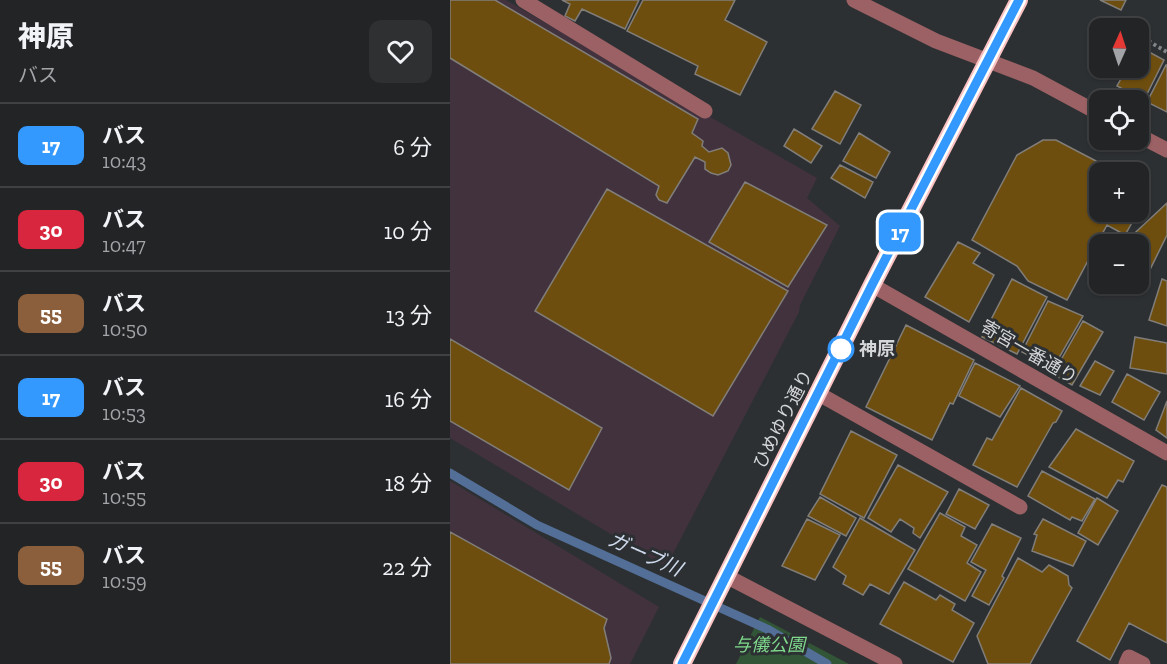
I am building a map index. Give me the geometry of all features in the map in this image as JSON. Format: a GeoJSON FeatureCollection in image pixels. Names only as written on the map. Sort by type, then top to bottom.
{"type":"FeatureCollection","features":[{"type":"Feature","properties":{"kind":"highway","name":"ひめゆり通り"},"geometry":{"type":"LineString","coordinates":[[682,664],[872,285],[1019,0]]}},
{"type":"Feature","properties":{"kind":"street"},"geometry":{"type":"LineString","coordinates":[[523,0],[705,111]]}},
{"type":"Feature","properties":{"kind":"street"},"geometry":{"type":"LineString","coordinates":[[854,0],[936,41],[1034,78],[1089,108]]}},
{"type":"Feature","properties":{"kind":"street"},"geometry":{"type":"LineString","coordinates":[[1149,141],[1167,150]]}},
{"type":"Feature","properties":{"kind":"street","name":"寄宮一番通り"},"geometry":{"type":"LineString","coordinates":[[872,285],[1167,453]]}},
{"type":"Feature","properties":{"kind":"street"},"geometry":{"type":"LineString","coordinates":[[819,394],[1020,507]]}},
{"type":"Feature","properties":{"kind":"street"},"geometry":{"type":"LineString","coordinates":[[723,583],[895,664]]}},
{"type":"Feature","properties":{"kind":"street"},"geometry":{"type":"LineString","coordinates":[[1126,664],[1130,657],[1143,664]]}},
{"type":"Feature","properties":{"kind":"path"},"geometry":{"type":"LineString","coordinates":[[1149,41],[1167,52]]}},
{"type":"Feature","properties":{"kind":"shaded area"},"geometry":{"type":"Polygon","coordinates":[[[450,0],[506,0],[817,178],[807,198],[840,226],[800,305],[799,312],[666,567],[450,438],[450,0]]]}},
{"type":"Feature","properties":{"kind":"shaded area"},"geometry":{"type":"Polygon","coordinates":[[[450,481],[659,607],[630,664],[450,664],[450,481]]]}},
{"type":"Feature","properties":{"kind":"green space","name":"与儀公園"},"geometry":{"type":"Polygon","coordinates":[[[760,617],[849,664],[736,664],[760,617]]]}},
{"type":"Feature","properties":{"kind":"building"},"geometry":{"type":"Polygon","coordinates":[[[450,0],[495,0],[698,119],[692,133],[703,141],[702,146],[709,152],[722,148],[728,153],[731,165],[728,171],[718,175],[711,173],[705,169],[705,162],[695,157],[667,203],[659,200],[656,195],[659,186],[450,58],[450,0]]]}},
{"type":"Feature","properties":{"kind":"building"},"geometry":{"type":"Polygon","coordinates":[[[562,0],[639,0],[625,29],[582,9],[575,21],[565,16],[570,4],[562,0]]]}},
{"type":"Feature","properties":{"kind":"building"},"geometry":{"type":"Polygon","coordinates":[[[643,0],[735,0],[725,20],[767,42],[740,95],[695,74],[698,66],[627,31],[643,0]]]}},
{"type":"Feature","properties":{"kind":"building"},"geometry":{"type":"Polygon","coordinates":[[[1100,0],[1126,0],[1121,10],[1100,0]]]}},
{"type":"Feature","properties":{"kind":"building"},"geometry":{"type":"Polygon","coordinates":[[[1149,52],[1164,60],[1149,90],[1125,90],[1117,86],[1121,78],[1149,78],[1149,52]]]}},
{"type":"Feature","properties":{"kind":"building"},"geometry":{"type":"Polygon","coordinates":[[[1167,65],[1167,112],[1149,103],[1149,98],[1167,65]]]}},
{"type":"Feature","properties":{"kind":"building"},"geometry":{"type":"Polygon","coordinates":[[[835,91],[861,105],[840,144],[812,129],[835,91]]]}},
{"type":"Feature","properties":{"kind":"building"},"geometry":{"type":"Polygon","coordinates":[[[794,129],[822,146],[811,163],[784,146],[794,129]]]}},
{"type":"Feature","properties":{"kind":"building"},"geometry":{"type":"Polygon","coordinates":[[[859,133],[890,152],[876,178],[843,161],[859,133]]]}},
{"type":"Feature","properties":{"kind":"building"},"geometry":{"type":"Polygon","coordinates":[[[1043,140],[1056,140],[1098,162],[1089,162],[1089,222],[1132,222],[1126,234],[1107,225],[1102,234],[1089,234],[1089,259],[1067,300],[1028,281],[1017,266],[972,240],[1017,155],[1043,140]]]}},
{"type":"Feature","properties":{"kind":"building"},"geometry":{"type":"Polygon","coordinates":[[[840,165],[873,182],[865,198],[831,178],[840,165]]]}},
{"type":"Feature","properties":{"kind":"building"},"geometry":{"type":"Polygon","coordinates":[[[745,182],[827,225],[788,287],[709,242],[745,182]]]}},
{"type":"Feature","properties":{"kind":"building"},"geometry":{"type":"Polygon","coordinates":[[[607,189],[788,291],[713,416],[535,311],[607,189]]]}},
{"type":"Feature","properties":{"kind":"building"},"geometry":{"type":"Polygon","coordinates":[[[1167,203],[1167,235],[1149,272],[1149,234],[1134,234],[1167,203]]]}},
{"type":"Feature","properties":{"kind":"building"},"geometry":{"type":"Polygon","coordinates":[[[958,242],[980,253],[973,263],[994,275],[969,322],[925,297],[958,242]]]}},
{"type":"Feature","properties":{"kind":"building"},"geometry":{"type":"Polygon","coordinates":[[[1012,279],[1047,297],[1017,354],[982,337],[1012,279]]]}},
{"type":"Feature","properties":{"kind":"building"},"geometry":{"type":"Polygon","coordinates":[[[1162,279],[1167,281],[1167,326],[1149,320],[1162,279]]]}},
{"type":"Feature","properties":{"kind":"building"},"geometry":{"type":"Polygon","coordinates":[[[1048,301],[1083,316],[1053,368],[1022,352],[1048,301]]]}},
{"type":"Feature","properties":{"kind":"building"},"geometry":{"type":"Polygon","coordinates":[[[1083,321],[1103,332],[1072,385],[1053,374],[1083,321]]]}},
{"type":"Feature","properties":{"kind":"building"},"geometry":{"type":"Polygon","coordinates":[[[906,325],[974,360],[953,404],[950,403],[932,440],[866,407],[906,325]]]}},
{"type":"Feature","properties":{"kind":"building"},"geometry":{"type":"Polygon","coordinates":[[[1135,337],[1167,343],[1167,374],[1130,368],[1135,337]]]}},
{"type":"Feature","properties":{"kind":"building"},"geometry":{"type":"Polygon","coordinates":[[[450,339],[602,428],[569,490],[450,421],[450,339]]]}},
{"type":"Feature","properties":{"kind":"building"},"geometry":{"type":"Polygon","coordinates":[[[1095,361],[1114,371],[1100,395],[1080,386],[1095,361]]]}},
{"type":"Feature","properties":{"kind":"building"},"geometry":{"type":"Polygon","coordinates":[[[975,363],[1020,386],[1000,417],[959,396],[975,363]]]}},
{"type":"Feature","properties":{"kind":"building"},"geometry":{"type":"Polygon","coordinates":[[[1127,374],[1160,392],[1144,420],[1112,402],[1127,374]]]}},
{"type":"Feature","properties":{"kind":"building"},"geometry":{"type":"Polygon","coordinates":[[[1021,388],[1062,411],[1017,487],[973,465],[987,438],[992,440],[1021,388]]]}},
{"type":"Feature","properties":{"kind":"building"},"geometry":{"type":"Polygon","coordinates":[[[1167,401],[1167,438],[1156,430],[1167,401]]]}},
{"type":"Feature","properties":{"kind":"building"},"geometry":{"type":"Polygon","coordinates":[[[1076,429],[1134,461],[1123,482],[1118,480],[1107,498],[1049,467],[1076,429]]]}},
{"type":"Feature","properties":{"kind":"building"},"geometry":{"type":"Polygon","coordinates":[[[851,431],[897,455],[864,518],[820,494],[851,431]]]}},
{"type":"Feature","properties":{"kind":"building"},"geometry":{"type":"Polygon","coordinates":[[[898,465],[948,492],[920,538],[913,533],[914,528],[900,519],[891,532],[868,518],[898,465]]]}},
{"type":"Feature","properties":{"kind":"building"},"geometry":{"type":"Polygon","coordinates":[[[1042,471],[1095,499],[1082,521],[1072,517],[1070,520],[1028,496],[1042,471]]]}},
{"type":"Feature","properties":{"kind":"building"},"geometry":{"type":"Polygon","coordinates":[[[1162,485],[1167,487],[1167,643],[1129,623],[1110,660],[1077,641],[1162,485]]]}},
{"type":"Feature","properties":{"kind":"building"},"geometry":{"type":"Polygon","coordinates":[[[959,489],[989,505],[975,529],[946,514],[959,489]]]}},
{"type":"Feature","properties":{"kind":"building"},"geometry":{"type":"Polygon","coordinates":[[[820,497],[856,518],[846,536],[808,516],[820,497]]]}},
{"type":"Feature","properties":{"kind":"building"},"geometry":{"type":"Polygon","coordinates":[[[1097,498],[1118,511],[1098,545],[1078,533],[1097,498]]]}},
{"type":"Feature","properties":{"kind":"building"},"geometry":{"type":"Polygon","coordinates":[[[940,513],[965,527],[961,536],[977,545],[967,563],[981,572],[965,601],[908,569],[940,513]]]}},
{"type":"Feature","properties":{"kind":"building"},"geometry":{"type":"Polygon","coordinates":[[[860,518],[915,550],[889,594],[870,584],[863,595],[843,584],[846,576],[833,567],[860,518]]]}},
{"type":"Feature","properties":{"kind":"building"},"geometry":{"type":"Polygon","coordinates":[[[807,519],[840,535],[815,580],[782,566],[807,519]]]}},
{"type":"Feature","properties":{"kind":"building"},"geometry":{"type":"Polygon","coordinates":[[[1043,519],[1086,541],[1073,566],[1032,551],[1037,535],[1034,534],[1043,519]]]}},
{"type":"Feature","properties":{"kind":"building"},"geometry":{"type":"Polygon","coordinates":[[[992,524],[1021,538],[1002,576],[1004,578],[989,605],[972,596],[986,570],[971,562],[992,524]]]}},
{"type":"Feature","properties":{"kind":"building"},"geometry":{"type":"Polygon","coordinates":[[[450,532],[607,619],[604,628],[611,658],[609,664],[450,664],[450,532]]]}},
{"type":"Feature","properties":{"kind":"building"},"geometry":{"type":"Polygon","coordinates":[[[1018,558],[1042,572],[1049,565],[1068,576],[1069,585],[1072,588],[1030,664],[988,664],[977,636],[1018,558]]]}},
{"type":"Feature","properties":{"kind":"building"},"geometry":{"type":"Polygon","coordinates":[[[904,582],[936,600],[940,595],[955,604],[952,610],[974,623],[953,662],[880,624],[904,582]]]}},
{"type":"Feature","properties":{"kind":"waterway","name":"ガーブ川"},"geometry":{"type":"LineString","coordinates":[[450,473],[537,525],[767,629],[827,664]]}},
{"type":"Feature","properties":{"kind":"bus line","name":"17"},"geometry":{"type":"LineString","coordinates":[[682,664],[872,285],[1019,0]]}},
{"type":"Feature","properties":{"kind":"place","name":"神原"},"geometry":{"type":"Point","coordinates":[841,349]}}]}
